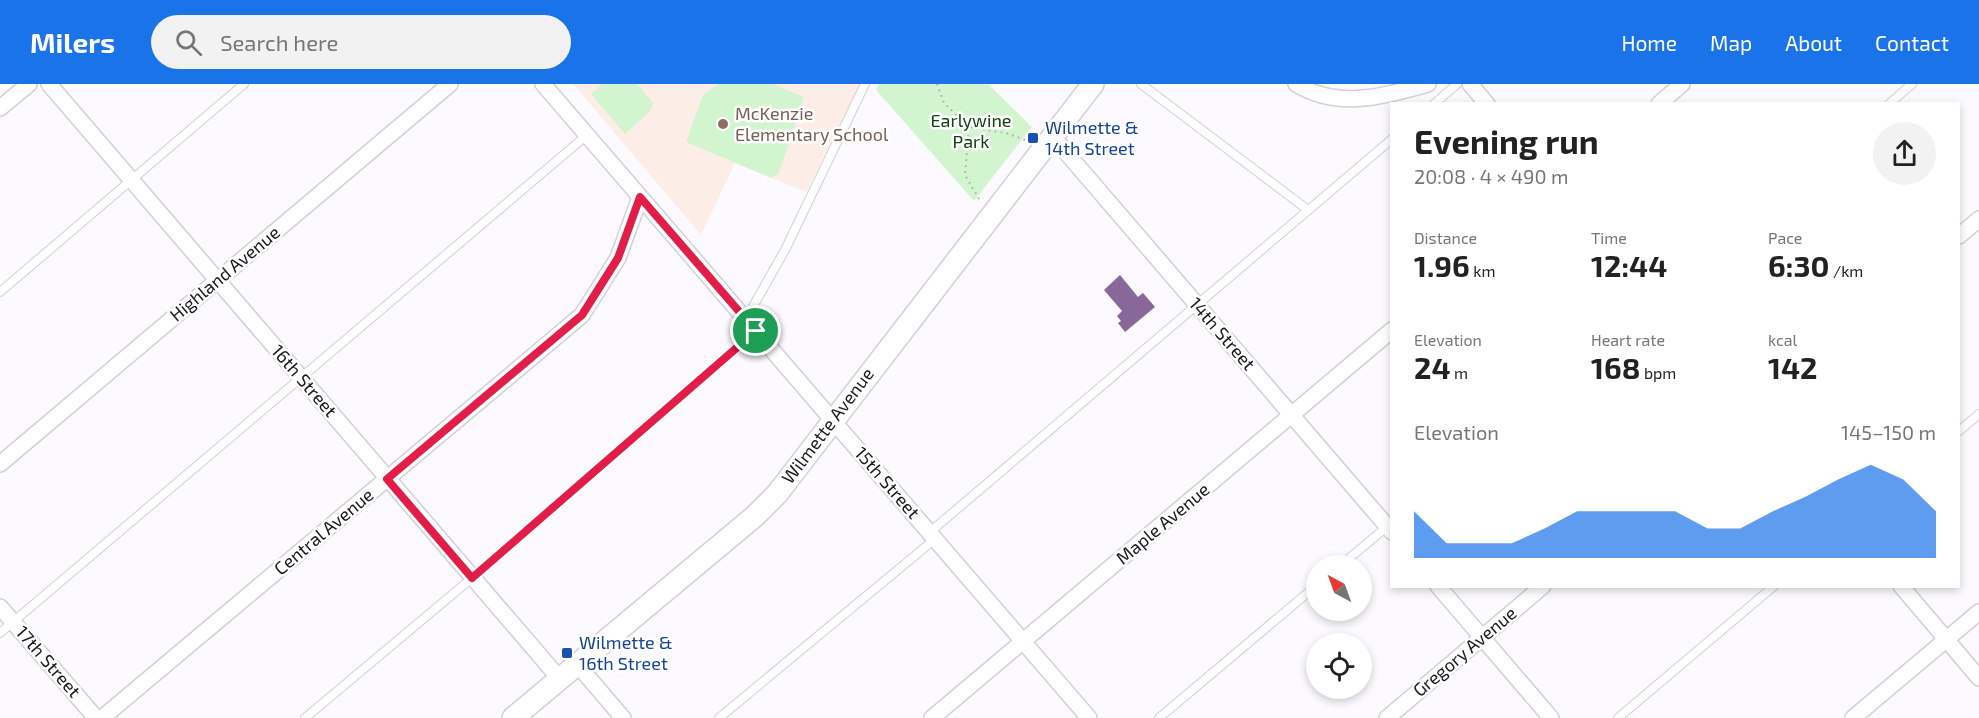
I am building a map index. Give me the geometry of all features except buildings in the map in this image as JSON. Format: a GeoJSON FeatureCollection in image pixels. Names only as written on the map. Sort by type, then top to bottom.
{"type":"FeatureCollection","features":[{"type":"Feature","properties":{"kind":"street"},"geometry":{"type":"LineString","coordinates":[[0,108],[29,84]]}},
{"type":"Feature","properties":{"kind":"street","name":"16th Street"},"geometry":{"type":"LineString","coordinates":[[49,84],[559,678]]}},
{"type":"Feature","properties":{"kind":"street","name":"Highland Avenue"},"geometry":{"type":"LineString","coordinates":[[0,464],[450,84]]}},
{"type":"Feature","properties":{"kind":"street","name":"15th Street"},"geometry":{"type":"LineString","coordinates":[[543,84],[1089,718]]}},
{"type":"Feature","properties":{"kind":"street","name":"Wilmette Avenue"},"geometry":{"type":"LineString","coordinates":[[513,718],[576,663],[755,516],[777,494],[832,419],[1093,84]]}},
{"type":"Feature","properties":{"kind":"street"},"geometry":{"type":"LineString","coordinates":[[1296,84],[1323,96],[1351,100],[1385,96],[1428,84]]}},
{"type":"Feature","properties":{"kind":"street"},"geometry":{"type":"LineString","coordinates":[[1470,84],[1485,102]]}},
{"type":"Feature","properties":{"kind":"street"},"geometry":{"type":"LineString","coordinates":[[1661,102],[1682,84]]}},
{"type":"Feature","properties":{"kind":"street","name":"14th Street"},"geometry":{"type":"LineString","coordinates":[[1052,136],[1390,527]]}},
{"type":"Feature","properties":{"kind":"street","name":"Central Avenue"},"geometry":{"type":"LineString","coordinates":[[102,718],[582,315],[618,258],[640,197]]}},
{"type":"Feature","properties":{"kind":"street"},"geometry":{"type":"LineString","coordinates":[[1960,235],[1979,219]]}},
{"type":"Feature","properties":{"kind":"street","name":"Maple Avenue"},"geometry":{"type":"LineString","coordinates":[[937,717],[1390,332]]}},
{"type":"Feature","properties":{"kind":"street"},"geometry":{"type":"LineString","coordinates":[[1440,588],[1551,718]]}},
{"type":"Feature","properties":{"kind":"street","name":"Gregory Avenue"},"geometry":{"type":"LineString","coordinates":[[1387,718],[1541,588]]}},
{"type":"Feature","properties":{"kind":"street"},"geometry":{"type":"LineString","coordinates":[[1903,588],[1979,678]]}},
{"type":"Feature","properties":{"kind":"street","name":"17th Street"},"geometry":{"type":"LineString","coordinates":[[0,607],[96,718]]}},
{"type":"Feature","properties":{"kind":"street"},"geometry":{"type":"LineString","coordinates":[[1853,718],[1979,612]]}},
{"type":"Feature","properties":{"kind":"street"},"geometry":{"type":"LineString","coordinates":[[576,663],[623,718]]}},
{"type":"Feature","properties":{"kind":"lane"},"geometry":{"type":"LineString","coordinates":[[0,292],[244,84]]}},
{"type":"Feature","properties":{"kind":"lane"},"geometry":{"type":"LineString","coordinates":[[746,319],[785,250],[865,84]]}},
{"type":"Feature","properties":{"kind":"lane"},"geometry":{"type":"LineString","coordinates":[[1141,84],[1308,210]]}},
{"type":"Feature","properties":{"kind":"lane"},"geometry":{"type":"LineString","coordinates":[[1436,102],[1457,84]]}},
{"type":"Feature","properties":{"kind":"lane"},"geometry":{"type":"LineString","coordinates":[[1891,102],[1912,84]]}},
{"type":"Feature","properties":{"kind":"lane"},"geometry":{"type":"LineString","coordinates":[[0,633],[587,135]]}},
{"type":"Feature","properties":{"kind":"lane"},"geometry":{"type":"LineString","coordinates":[[719,718],[1390,141]]}},
{"type":"Feature","properties":{"kind":"lane"},"geometry":{"type":"LineString","coordinates":[[305,718],[472,578],[756,331]]}},
{"type":"Feature","properties":{"kind":"lane"},"geometry":{"type":"LineString","coordinates":[[1960,430],[1979,414]]}},
{"type":"Feature","properties":{"kind":"lane"},"geometry":{"type":"LineString","coordinates":[[1354,555],[1390,527]]}},
{"type":"Feature","properties":{"kind":"lane"},"geometry":{"type":"LineString","coordinates":[[1617,718],[1772,588]]}},
{"type":"Feature","properties":{"kind":"lane"},"geometry":{"type":"LineString","coordinates":[[1159,718],[1306,594]]}},
{"type":"Feature","properties":{"kind":"path"},"geometry":{"type":"LineString","coordinates":[[937,84],[944,103],[969,127],[1006,133],[1025,140]]}},
{"type":"Feature","properties":{"kind":"path"},"geometry":{"type":"LineString","coordinates":[[969,127],[965,175],[979,200]]}},
{"type":"Feature","properties":{"kind":"shaded area","name":"McKenzie Elementary School"},"geometry":{"type":"Polygon","coordinates":[[[573,84],[860,84],[806,192],[735,163],[701,235],[573,84]]]}},
{"type":"Feature","properties":{"kind":"green space"},"geometry":{"type":"Polygon","coordinates":[[[602,84],[637,84],[653,103],[650,111],[625,134],[591,94],[602,84]]]}},
{"type":"Feature","properties":{"kind":"green space"},"geometry":{"type":"Polygon","coordinates":[[[718,84],[773,84],[804,97],[779,173],[771,178],[686,142],[703,95],[718,84]]]}},
{"type":"Feature","properties":{"kind":"green space","name":"Earlywine Park"},"geometry":{"type":"Polygon","coordinates":[[[879,84],[988,84],[1032,127],[974,201],[876,90],[879,84]]]}},
{"type":"Feature","properties":{"kind":"place","name":"McKenzie Elementary School"},"geometry":{"type":"Point","coordinates":[723,124]}},
{"type":"Feature","properties":{"kind":"place","name":"Wilmette & 14th Street"},"geometry":{"type":"Point","coordinates":[1033,138]}},
{"type":"Feature","properties":{"kind":"place","name":"Wilmette & 16th Street"},"geometry":{"type":"Point","coordinates":[567,653]}},
{"type":"Feature","properties":{"kind":"route"},"geometry":{"type":"LineString","coordinates":[[640,197],[756,331],[472,578],[387,479],[582,315],[595,298],[618,258],[640,197]]}}]}
